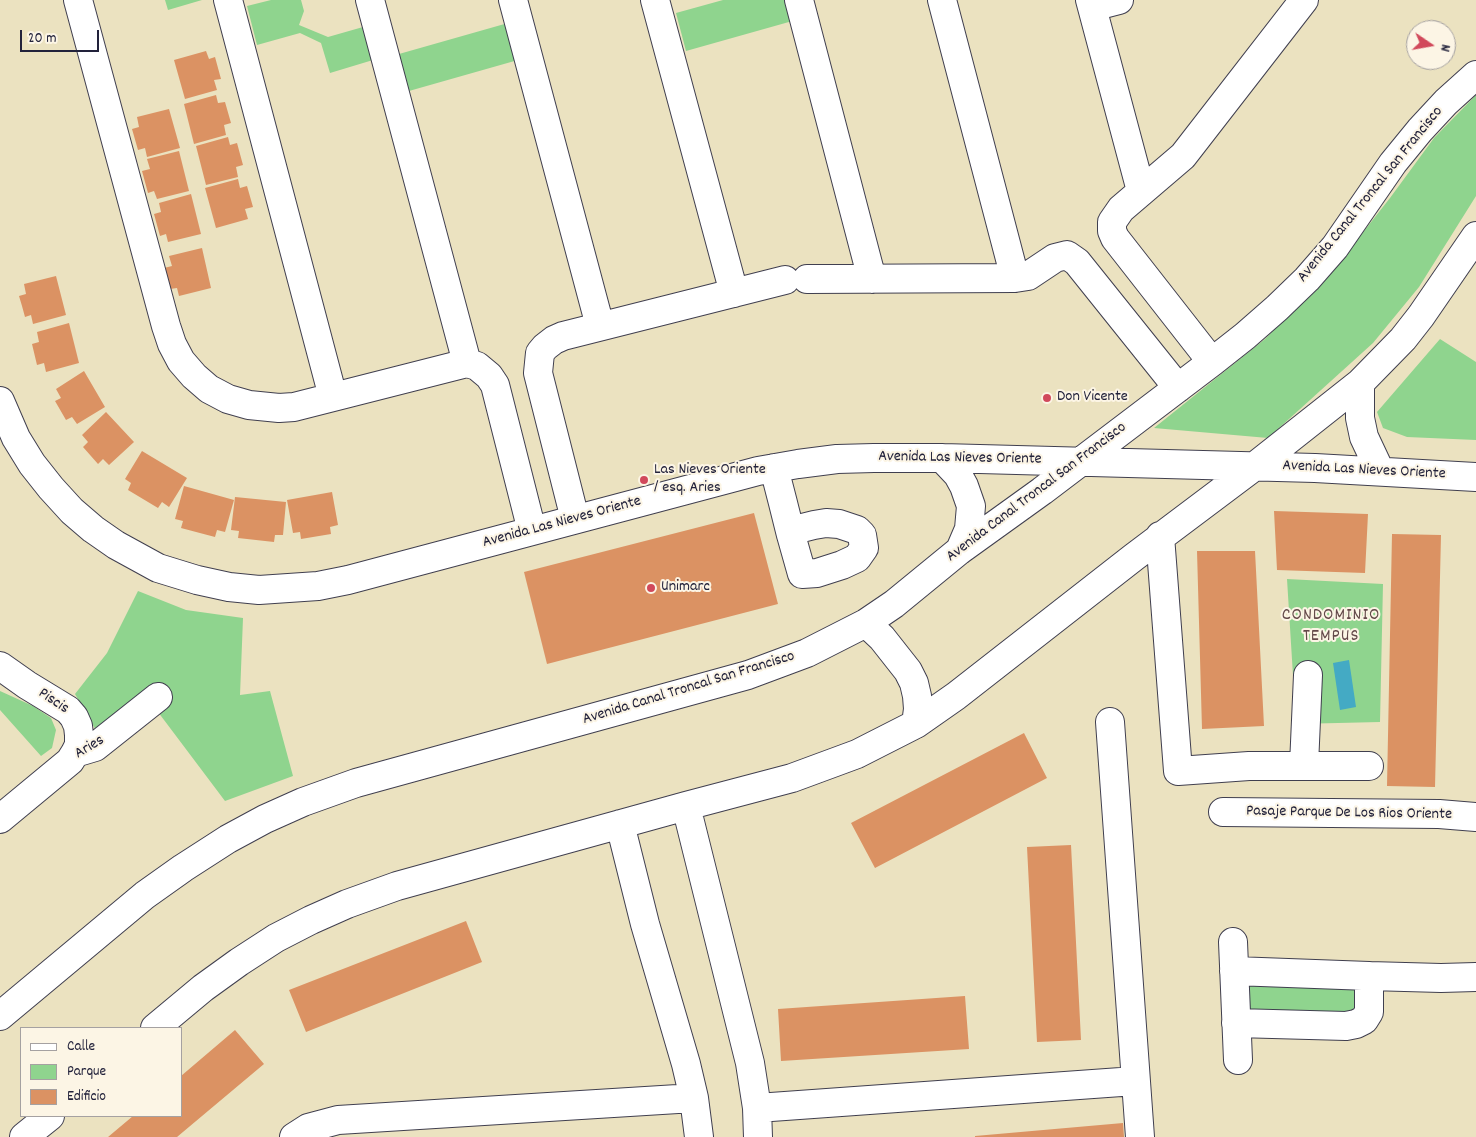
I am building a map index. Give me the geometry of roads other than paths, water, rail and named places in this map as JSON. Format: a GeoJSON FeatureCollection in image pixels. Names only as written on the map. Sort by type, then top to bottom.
{"type":"FeatureCollection","features":[{"type":"Feature","properties":{"kind":"street"},"geometry":{"type":"LineString","coordinates":[[78,0],[166,326],[172,344],[194,376],[209,389],[228,399],[249,405],[279,408],[294,407],[467,363],[483,370],[495,385],[532,531]]}},
{"type":"Feature","properties":{"kind":"street"},"geometry":{"type":"LineString","coordinates":[[228,0],[333,397]]}},
{"type":"Feature","properties":{"kind":"street"},"geometry":{"type":"LineString","coordinates":[[370,0],[467,363]]}},
{"type":"Feature","properties":{"kind":"street"},"geometry":{"type":"LineString","coordinates":[[513,0],[600,326]]}},
{"type":"Feature","properties":{"kind":"street"},"geometry":{"type":"LineString","coordinates":[[655,0],[734,293]]}},
{"type":"Feature","properties":{"kind":"street"},"geometry":{"type":"LineString","coordinates":[[799,0],[872,278]]}},
{"type":"Feature","properties":{"kind":"street"},"geometry":{"type":"LineString","coordinates":[[942,0],[1015,278]]}},
{"type":"Feature","properties":{"kind":"street"},"geometry":{"type":"LineString","coordinates":[[1119,0],[1091,4],[1142,191]]}},
{"type":"Feature","properties":{"kind":"street"},"geometry":{"type":"LineString","coordinates":[[1212,362],[1115,238],[1112,231],[1112,222],[1116,215],[1183,156],[1304,0]]}},
{"type":"Feature","properties":{"kind":"street","name":"Avenida Canal Troncal San Francisco"},"geometry":{"type":"LineString","coordinates":[[0,1016],[145,895],[220,844],[272,816],[303,802],[356,783],[755,672],[807,654],[866,623],[894,604],[960,550],[1080,462],[1252,331],[1307,279],[1353,223],[1393,164],[1420,130],[1476,74]]}},
{"type":"Feature","properties":{"kind":"street"},"geometry":{"type":"LineString","coordinates":[[156,1027],[203,988],[276,938],[346,904],[397,886],[792,778],[856,754],[916,724],[970,685],[1360,383],[1403,339],[1476,236]]}},
{"type":"Feature","properties":{"kind":"street"},"geometry":{"type":"LineString","coordinates":[[575,519],[538,373],[540,354],[545,347],[554,340],[600,326],[796,279],[1015,278],[1028,276],[1067,255],[1072,258],[1178,388]]}},
{"type":"Feature","properties":{"kind":"street"},"geometry":{"type":"LineString","coordinates":[[1360,383],[1360,418],[1364,437],[1380,471]]}},
{"type":"Feature","properties":{"kind":"street","name":"Avenida Las Nieves Oriente"},"geometry":{"type":"LineString","coordinates":[[0,401],[16,438],[32,464],[51,488],[72,511],[116,545],[158,568],[197,580],[229,587],[259,590],[318,586],[357,578],[774,468],[837,459],[942,458],[1255,466],[1476,477]]}},
{"type":"Feature","properties":{"kind":"street"},"geometry":{"type":"LineString","coordinates":[[942,458],[958,475],[971,506],[969,528],[960,550]]}},
{"type":"Feature","properties":{"kind":"street"},"geometry":{"type":"LineString","coordinates":[[774,468],[791,535]]}},
{"type":"Feature","properties":{"kind":"street"},"geometry":{"type":"LineString","coordinates":[[1160,536],[1178,771],[1249,766],[1369,766]]}},
{"type":"Feature","properties":{"kind":"street"},"geometry":{"type":"LineString","coordinates":[[866,623],[882,638],[908,670],[914,682],[918,710],[916,724]]}},
{"type":"Feature","properties":{"kind":"street","name":"Piscis"},"geometry":{"type":"LineString","coordinates":[[0,666],[68,710],[78,726],[79,744],[75,753]]}},
{"type":"Feature","properties":{"kind":"street"},"geometry":{"type":"LineString","coordinates":[[1304,765],[1308,675]]}},
{"type":"Feature","properties":{"kind":"street","name":"Aries"},"geometry":{"type":"LineString","coordinates":[[0,819],[70,761],[75,753],[95,747],[158,697]]}},
{"type":"Feature","properties":{"kind":"street"},"geometry":{"type":"LineString","coordinates":[[1110,722],[1140,1137]]}},
{"type":"Feature","properties":{"kind":"street"},"geometry":{"type":"LineString","coordinates":[[686,806],[750,1063],[757,1108],[758,1137]]}},
{"type":"Feature","properties":{"kind":"street","name":"Pasaje Parque De Los Rios Oriente"},"geometry":{"type":"LineString","coordinates":[[1223,812],[1439,814],[1476,818]]}},
{"type":"Feature","properties":{"kind":"street"},"geometry":{"type":"LineString","coordinates":[[620,824],[645,924],[686,1064],[694,1098],[699,1137]]}},
{"type":"Feature","properties":{"kind":"street"},"geometry":{"type":"LineString","coordinates":[[1233,942],[1238,1060]]}},
{"type":"Feature","properties":{"kind":"street"},"geometry":{"type":"LineString","coordinates":[[1234,971],[1441,978],[1476,977]]}},
{"type":"Feature","properties":{"kind":"street"},"geometry":{"type":"LineString","coordinates":[[1236,1023],[1346,1026],[1356,1024],[1364,1020],[1369,1012],[1369,976]]}},
{"type":"Feature","properties":{"kind":"street"},"geometry":{"type":"LineString","coordinates":[[757,1108],[1135,1081]]}},
{"type":"Feature","properties":{"kind":"street"},"geometry":{"type":"LineString","coordinates":[[294,1137],[308,1128],[338,1120],[694,1098]]}},
{"type":"Feature","properties":{"kind":"street"},"geometry":{"type":"LineString","coordinates":[[24,1137],[49,1117]]}},
{"type":"Feature","properties":{"kind":"water"},"geometry":{"type":"Polygon","coordinates":[[[1349,660],[1356,707],[1340,710],[1333,663],[1349,660]]]}},
{"type":"Feature","properties":{"kind":"place","name":"Don Vicente"},"geometry":{"type":"Point","coordinates":[1047,398]}},
{"type":"Feature","properties":{"kind":"place","name":"Las Nieves Oriente / esq. Aries"},"geometry":{"type":"Point","coordinates":[644,480]}},
{"type":"Feature","properties":{"kind":"place","name":"Unimarc"},"geometry":{"type":"Point","coordinates":[651,588]}},
{"type":"Feature","properties":{"kind":"district","name":"CONDOMINIO TEMPUS"},"geometry":{"type":"Point","coordinates":[1331,628]}}]}
